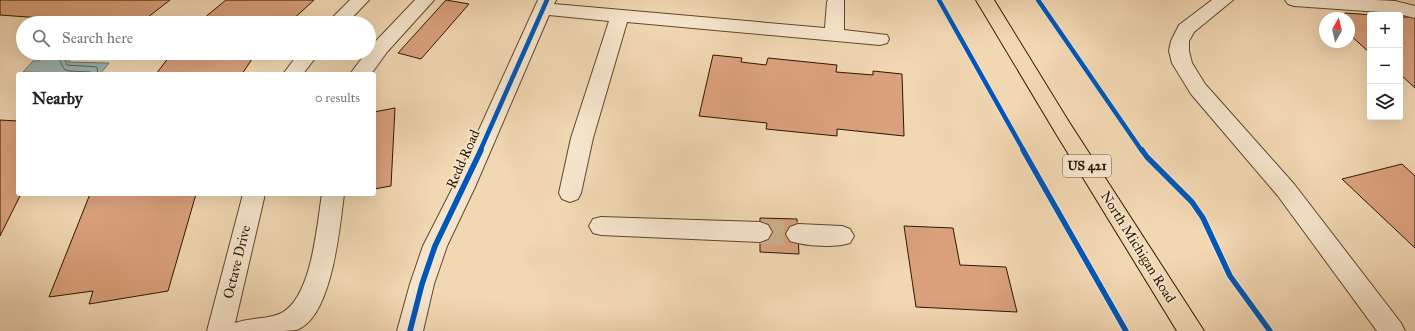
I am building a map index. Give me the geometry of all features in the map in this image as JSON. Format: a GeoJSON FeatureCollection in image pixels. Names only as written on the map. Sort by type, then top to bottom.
{"type":"FeatureCollection","features":[{"type":"Feature","properties":{"kind":"main road","name":"North Michigan Road"},"geometry":{"type":"LineString","coordinates":[[985,0],[1062,127],[1191,331]]}},
{"type":"Feature","properties":{"kind":"street"},"geometry":{"type":"LineString","coordinates":[[343,16],[360,0]]}},
{"type":"Feature","properties":{"kind":"street"},"geometry":{"type":"LineString","coordinates":[[376,53],[425,0]]}},
{"type":"Feature","properties":{"kind":"street"},"geometry":{"type":"LineString","coordinates":[[1224,0],[1186,29],[1180,41],[1179,50],[1182,63],[1198,89],[1286,190],[1392,331]]}},
{"type":"Feature","properties":{"kind":"street"},"geometry":{"type":"LineString","coordinates":[[1294,0],[1396,7],[1415,12]]}},
{"type":"Feature","properties":{"kind":"street"},"geometry":{"type":"LineString","coordinates":[[834,35],[836,2]]}},
{"type":"Feature","properties":{"kind":"street"},"geometry":{"type":"LineString","coordinates":[[545,4],[620,16],[880,39]]}},
{"type":"Feature","properties":{"kind":"street","name":"Redd Road"},"geometry":{"type":"LineString","coordinates":[[410,331],[422,284],[435,246],[464,187],[545,4]]}},
{"type":"Feature","properties":{"kind":"street"},"geometry":{"type":"LineString","coordinates":[[570,193],[582,138],[620,16]]}},
{"type":"Feature","properties":{"kind":"street"},"geometry":{"type":"LineString","coordinates":[[295,72],[304,60]]}},
{"type":"Feature","properties":{"kind":"street"},"geometry":{"type":"LineString","coordinates":[[362,72],[371,60]]}},
{"type":"Feature","properties":{"kind":"street","name":"Octave Drive"},"geometry":{"type":"LineString","coordinates":[[220,331],[254,196]]}},
{"type":"Feature","properties":{"kind":"street"},"geometry":{"type":"LineString","coordinates":[[244,331],[281,325],[294,320],[303,310],[318,281],[333,196]]}},
{"type":"Feature","properties":{"kind":"street"},"geometry":{"type":"LineString","coordinates":[[601,226],[760,232]]}},
{"type":"Feature","properties":{"kind":"street"},"geometry":{"type":"LineString","coordinates":[[798,234],[842,236]]}},
{"type":"Feature","properties":{"kind":"water"},"geometry":{"type":"Polygon","coordinates":[[[70,60],[68,62],[109,63],[102,72],[23,72],[33,61],[70,60]]]}},
{"type":"Feature","properties":{"kind":"building"},"geometry":{"type":"Polygon","coordinates":[[[0,0],[170,0],[149,16],[0,15],[0,0]]]}},
{"type":"Feature","properties":{"kind":"building"},"geometry":{"type":"Polygon","coordinates":[[[226,0],[314,0],[297,16],[207,16],[226,0]]]}},
{"type":"Feature","properties":{"kind":"building"},"geometry":{"type":"Polygon","coordinates":[[[446,0],[469,4],[421,59],[398,53],[446,0]]]}},
{"type":"Feature","properties":{"kind":"building"},"geometry":{"type":"Polygon","coordinates":[[[1355,14],[1367,15],[1367,50],[1355,39],[1355,14]]]}},
{"type":"Feature","properties":{"kind":"building"},"geometry":{"type":"Polygon","coordinates":[[[1403,17],[1415,17],[1415,88],[1403,77],[1403,17]]]}},
{"type":"Feature","properties":{"kind":"building"},"geometry":{"type":"Polygon","coordinates":[[[713,55],[742,58],[741,62],[766,65],[768,58],[837,65],[836,72],[873,75],[873,71],[902,74],[904,136],[837,129],[837,136],[766,129],[767,123],[699,116],[713,55]]]}},
{"type":"Feature","properties":{"kind":"building"},"geometry":{"type":"Polygon","coordinates":[[[167,60],[251,60],[243,72],[158,72],[167,60]]]}},
{"type":"Feature","properties":{"kind":"building"},"geometry":{"type":"Polygon","coordinates":[[[395,108],[391,186],[376,189],[376,112],[395,108]]]}},
{"type":"Feature","properties":{"kind":"building"},"geometry":{"type":"Polygon","coordinates":[[[0,120],[16,121],[16,196],[20,196],[0,236],[0,120]]]}},
{"type":"Feature","properties":{"kind":"building"},"geometry":{"type":"Polygon","coordinates":[[[1402,164],[1415,176],[1415,248],[1342,179],[1402,164]]]}},
{"type":"Feature","properties":{"kind":"building"},"geometry":{"type":"Polygon","coordinates":[[[89,196],[195,196],[168,291],[89,304],[93,291],[49,297],[89,196]]]}},
{"type":"Feature","properties":{"kind":"building"},"geometry":{"type":"Polygon","coordinates":[[[760,218],[797,219],[799,254],[760,252],[760,218]]]}},
{"type":"Feature","properties":{"kind":"building"},"geometry":{"type":"Polygon","coordinates":[[[904,226],[953,228],[960,265],[1006,267],[1017,312],[916,307],[904,226]]]}},
{"type":"Feature","properties":{"kind":"tunnel"},"geometry":{"type":"LineString","coordinates":[[760,232],[798,234]]}},
{"type":"Feature","properties":{"kind":"cycle path"},"geometry":{"type":"LineString","coordinates":[[410,331],[422,284],[435,246],[464,187],[547,0]]}},
{"type":"Feature","properties":{"kind":"cycle path"},"geometry":{"type":"LineString","coordinates":[[939,0],[1126,331]]}},
{"type":"Feature","properties":{"kind":"cycle path"},"geometry":{"type":"LineString","coordinates":[[1038,0],[1147,157],[1192,202],[1203,218],[1230,276],[1270,331]]}}]}
